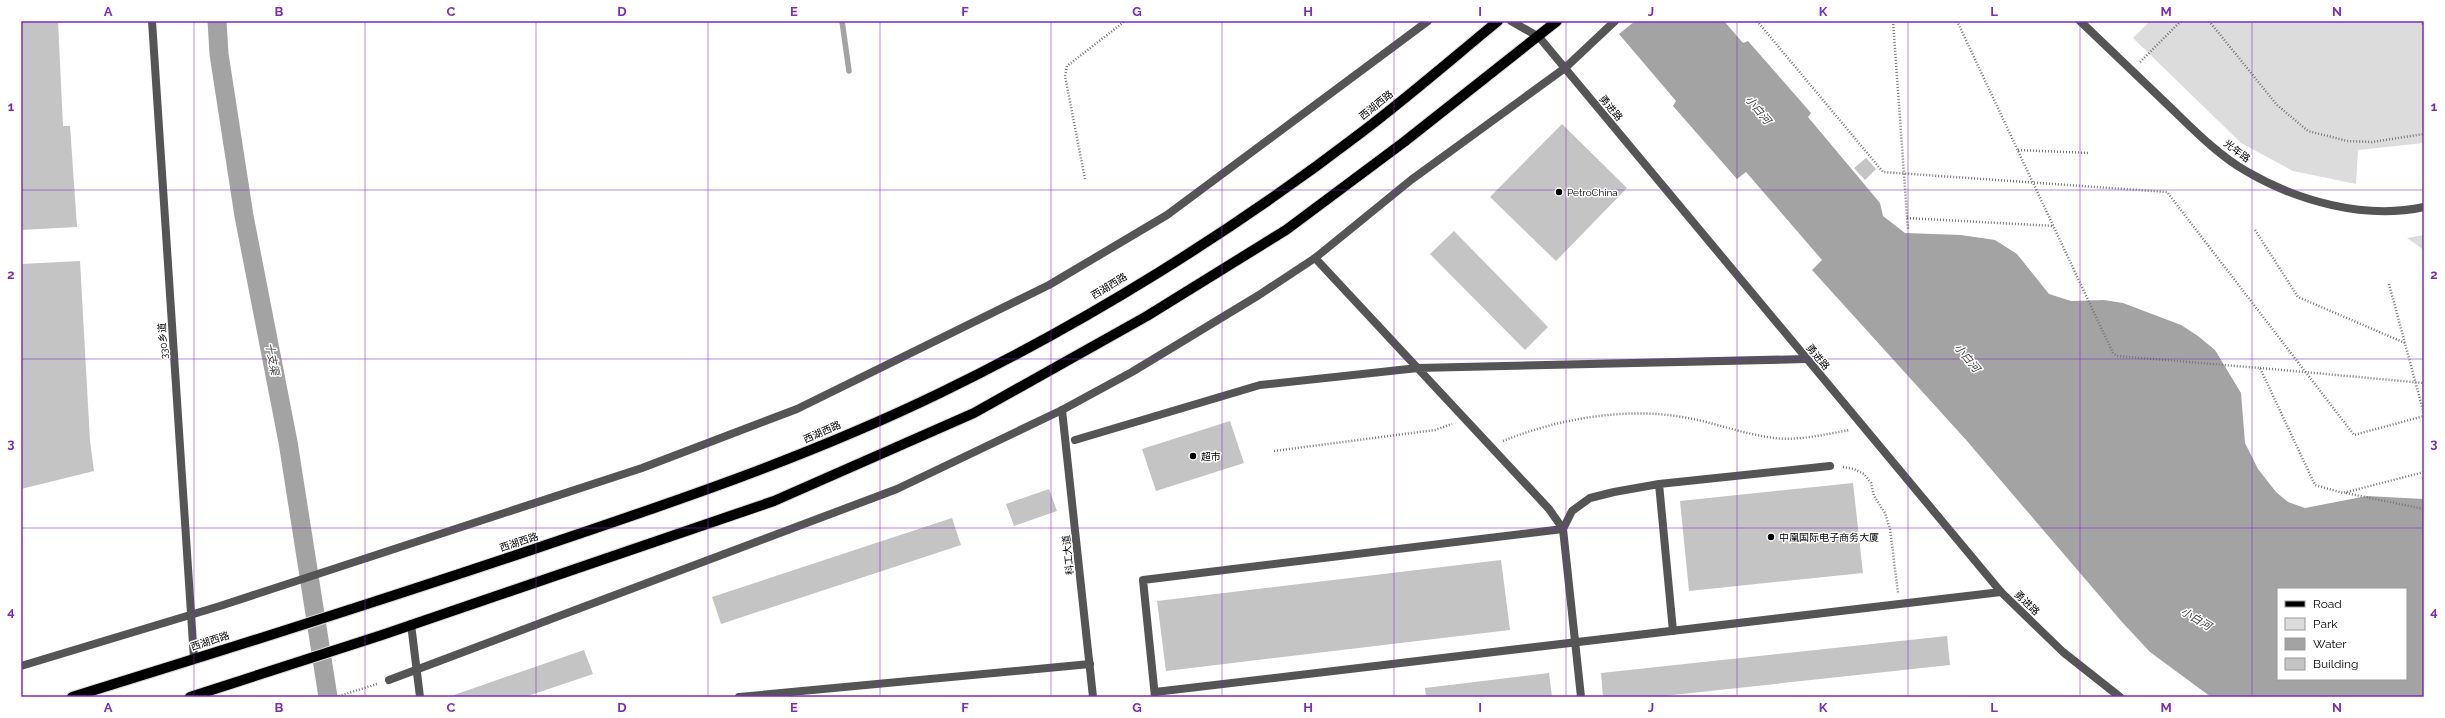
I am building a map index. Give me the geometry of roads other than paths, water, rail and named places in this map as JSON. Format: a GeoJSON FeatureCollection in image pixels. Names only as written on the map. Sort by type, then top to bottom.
{"type":"FeatureCollection","features":[{"type":"Feature","properties":{"kind":"main road","name":"西湖西路"},"geometry":{"type":"LineString","coordinates":[[72,697],[377,601],[690,497],[800,456],[954,386],[1054,334],[1214,237],[1362,132],[1498,21]]}},
{"type":"Feature","properties":{"kind":"main road"},"geometry":{"type":"LineString","coordinates":[[190,697],[382,635],[774,501],[974,413],[1147,316],[1286,230],[1539,37],[1557,21]]}},
{"type":"Feature","properties":{"kind":"street","name":"330乡道"},"geometry":{"type":"LineString","coordinates":[[152,21],[194,659]]}},
{"type":"Feature","properties":{"kind":"street"},"geometry":{"type":"LineString","coordinates":[[21,666],[220,606],[642,468],[797,409],[1049,285],[1173,211],[1428,21]]}},
{"type":"Feature","properties":{"kind":"street","name":"勇进路"},"geometry":{"type":"LineString","coordinates":[[1511,21],[1539,37],[2001,592],[2063,652],[2120,697]]}},
{"type":"Feature","properties":{"kind":"street"},"geometry":{"type":"LineString","coordinates":[[389,680],[417,671],[897,489],[1062,410],[1132,372],[1259,295],[1315,258],[1411,180],[1565,68],[1615,21]]}},
{"type":"Feature","properties":{"kind":"street","name":"光年路"},"geometry":{"type":"LineString","coordinates":[[2080,21],[2213,146],[2245,170],[2286,191],[2325,203],[2362,210],[2424,207]]}},
{"type":"Feature","properties":{"kind":"street"},"geometry":{"type":"LineString","coordinates":[[1315,258],[1549,509],[1563,529],[1581,697]]}},
{"type":"Feature","properties":{"kind":"street"},"geometry":{"type":"LineString","coordinates":[[1075,440],[1260,385],[1418,368],[1807,359]]}},
{"type":"Feature","properties":{"kind":"street","name":"科工大道"},"geometry":{"type":"LineString","coordinates":[[1062,410],[1093,697]]}},
{"type":"Feature","properties":{"kind":"street"},"geometry":{"type":"LineString","coordinates":[[1563,529],[1572,511],[1590,498],[1659,484],[1830,466]]}},
{"type":"Feature","properties":{"kind":"street"},"geometry":{"type":"LineString","coordinates":[[1659,484],[1673,631]]}},
{"type":"Feature","properties":{"kind":"street"},"geometry":{"type":"LineString","coordinates":[[1563,529],[1143,580],[1155,695],[2001,592]]}},
{"type":"Feature","properties":{"kind":"street"},"geometry":{"type":"LineString","coordinates":[[411,624],[420,697]]}},
{"type":"Feature","properties":{"kind":"street"},"geometry":{"type":"LineString","coordinates":[[739,697],[1090,664]]}},
{"type":"Feature","properties":{"kind":"water","name":"小白河"},"geometry":{"type":"Polygon","coordinates":[[[1635,21],[1724,21],[1743,43],[1748,41],[1811,113],[1808,117],[1880,203],[1883,216],[1905,233],[1961,235],[1995,240],[2017,254],[2049,294],[2071,301],[2104,300],[2123,303],[2181,325],[2198,336],[2215,350],[2241,393],[2245,443],[2258,469],[2276,492],[2288,502],[2305,508],[2367,496],[2424,499],[2424,697],[2211,697],[2150,652],[2122,622],[1967,441],[1812,270],[1822,260],[1746,172],[1737,179],[1673,106],[1676,101],[1619,34],[1635,21]]]}},
{"type":"Feature","properties":{"kind":"waterway","name":"十支渠"},"geometry":{"type":"LineString","coordinates":[[217,21],[219,54],[244,216],[288,442],[328,697]]}},
{"type":"Feature","properties":{"kind":"waterway"},"geometry":{"type":"LineString","coordinates":[[842,21],[849,71]]}},
{"type":"Feature","properties":{"kind":"place","name":"PetroChina"},"geometry":{"type":"Point","coordinates":[1559,192]}},
{"type":"Feature","properties":{"kind":"place","name":"超市"},"geometry":{"type":"Point","coordinates":[1193,456]}},
{"type":"Feature","properties":{"kind":"place","name":"中凰国际电子商务大厦"},"geometry":{"type":"Point","coordinates":[1771,537]}}]}
